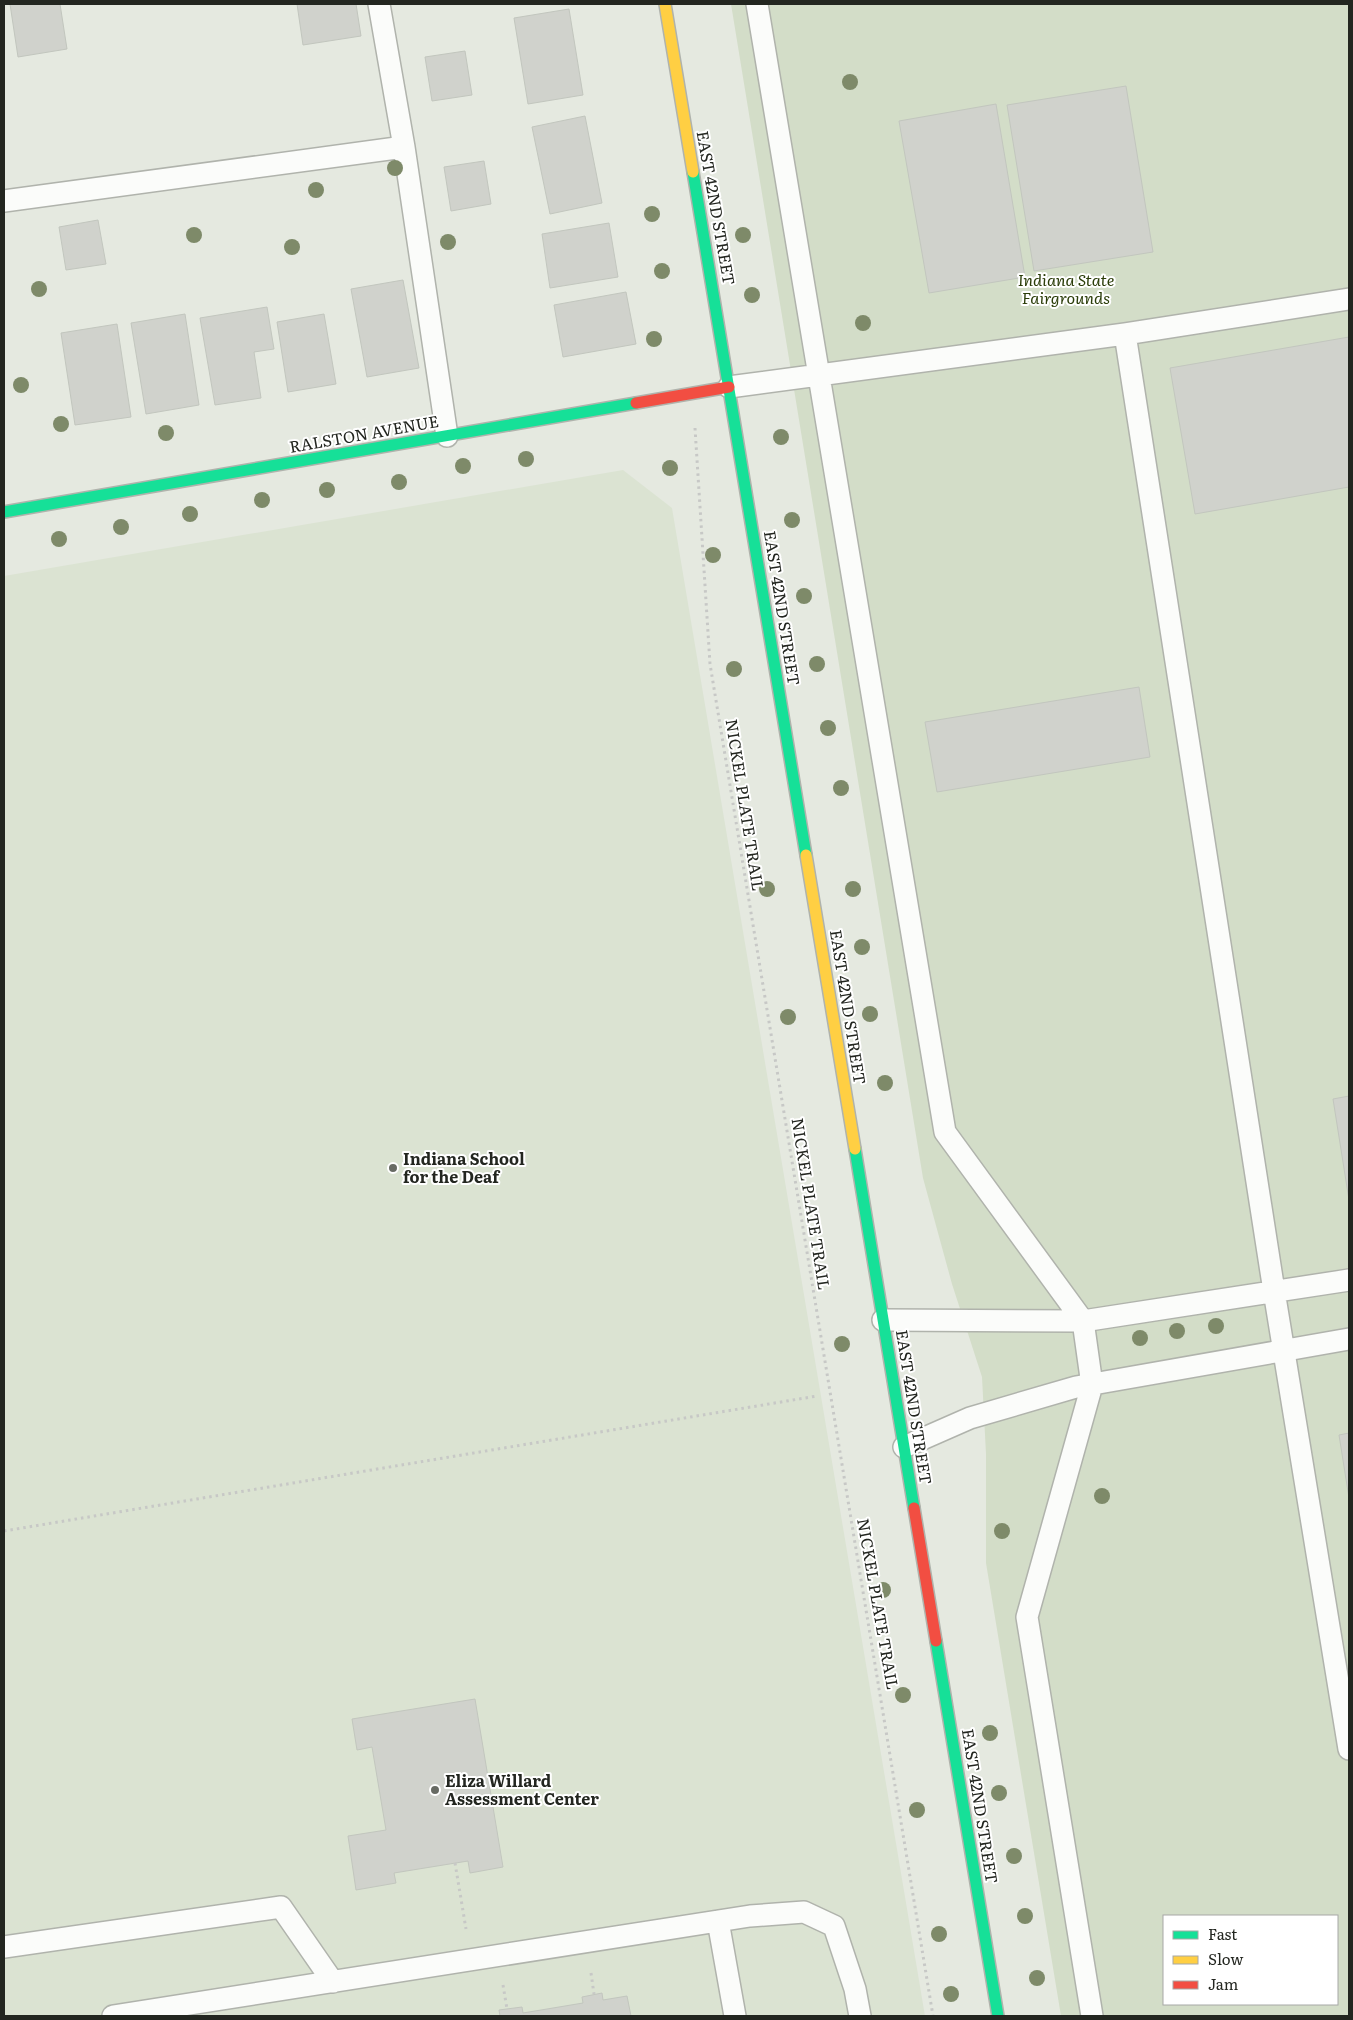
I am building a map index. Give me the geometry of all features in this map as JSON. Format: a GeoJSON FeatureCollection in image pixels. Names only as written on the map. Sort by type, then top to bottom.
{"type":"FeatureCollection","features":[{"type":"Feature","properties":{"kind":"street","name":"EAST 42ND STREET"},"geometry":{"type":"LineString","coordinates":[[665,4],[998,2016]]}},
{"type":"Feature","properties":{"kind":"street","name":"RALSTON AVENUE"},"geometry":{"type":"LineString","coordinates":[[4,512],[729,387]]}},
{"type":"Feature","properties":{"kind":"lane"},"geometry":{"type":"LineString","coordinates":[[379,4],[404,147],[447,436]]}},
{"type":"Feature","properties":{"kind":"lane"},"geometry":{"type":"LineString","coordinates":[[757,4],[945,1132],[1083,1321],[1092,1385],[1027,1616],[1092,2016]]}},
{"type":"Feature","properties":{"kind":"lane"},"geometry":{"type":"LineString","coordinates":[[4,200],[404,147]]}},
{"type":"Feature","properties":{"kind":"lane"},"geometry":{"type":"LineString","coordinates":[[729,387],[1124,334],[1349,299]]}},
{"type":"Feature","properties":{"kind":"lane"},"geometry":{"type":"LineString","coordinates":[[1124,334],[1274,1291],[1286,1350],[1349,1749]]}},
{"type":"Feature","properties":{"kind":"lane"},"geometry":{"type":"LineString","coordinates":[[883,1320],[1083,1321],[1349,1280]]}},
{"type":"Feature","properties":{"kind":"lane"},"geometry":{"type":"LineString","coordinates":[[904,1447],[970,1418],[1076,1387],[1349,1339]]}},
{"type":"Feature","properties":{"kind":"lane"},"geometry":{"type":"LineString","coordinates":[[4,1947],[281,1906],[333,1982]]}},
{"type":"Feature","properties":{"kind":"lane"},"geometry":{"type":"LineString","coordinates":[[113,2016],[718,1921],[804,1912],[834,1926],[856,1989],[860,2016]]}},
{"type":"Feature","properties":{"kind":"lane"},"geometry":{"type":"LineString","coordinates":[[718,1921],[735,2016]]}},
{"type":"Feature","properties":{"kind":"path","name":"NICKEL PLATE TRAIL"},"geometry":{"type":"LineString","coordinates":[[693,393],[710,664],[933,2016]]}},
{"type":"Feature","properties":{"kind":"path"},"geometry":{"type":"LineString","coordinates":[[4,1531],[817,1396]]}},
{"type":"Feature","properties":{"kind":"path"},"geometry":{"type":"LineString","coordinates":[[456,1863],[471,1960]]}},
{"type":"Feature","properties":{"kind":"shaded area","name":"Indiana School for the Deaf"},"geometry":{"type":"Polygon","coordinates":[[[623,470],[672,508],[925,2016],[4,2016],[4,576],[623,470]]]}},
{"type":"Feature","properties":{"kind":"green space","name":"Indiana State Fairgrounds"},"geometry":{"type":"Polygon","coordinates":[[[731,4],[1349,4],[1349,2016],[1061,2016],[986,1563],[986,1454],[982,1377],[952,1284],[923,1178],[731,4]]]}},
{"type":"Feature","properties":{"kind":"building"},"geometry":{"type":"Polygon","coordinates":[[[10,4],[60,4],[67,49],[18,57],[10,4]]]}},
{"type":"Feature","properties":{"kind":"building"},"geometry":{"type":"Polygon","coordinates":[[[297,4],[356,4],[361,36],[303,45],[297,4]]]}},
{"type":"Feature","properties":{"kind":"building"},"geometry":{"type":"Polygon","coordinates":[[[569,9],[583,95],[528,104],[514,18],[569,9]]]}},
{"type":"Feature","properties":{"kind":"building"},"geometry":{"type":"Polygon","coordinates":[[[465,51],[472,95],[432,101],[425,57],[465,51]]]}},
{"type":"Feature","properties":{"kind":"building"},"geometry":{"type":"Polygon","coordinates":[[[1126,86],[1153,252],[1034,271],[1007,105],[1126,86]]]}},
{"type":"Feature","properties":{"kind":"building"},"geometry":{"type":"Polygon","coordinates":[[[996,104],[1025,277],[929,293],[899,121],[996,104]]]}},
{"type":"Feature","properties":{"kind":"building"},"geometry":{"type":"Polygon","coordinates":[[[585,116],[602,203],[550,214],[532,127],[585,116]]]}},
{"type":"Feature","properties":{"kind":"building"},"geometry":{"type":"Polygon","coordinates":[[[484,161],[491,204],[451,211],[444,167],[484,161]]]}},
{"type":"Feature","properties":{"kind":"building"},"geometry":{"type":"Polygon","coordinates":[[[98,220],[106,264],[66,270],[59,227],[98,220]]]}},
{"type":"Feature","properties":{"kind":"building"},"geometry":{"type":"Polygon","coordinates":[[[609,223],[618,277],[550,288],[542,234],[609,223]]]}},
{"type":"Feature","properties":{"kind":"building"},"geometry":{"type":"Polygon","coordinates":[[[403,280],[419,368],[367,377],[351,289],[403,280]]]}},
{"type":"Feature","properties":{"kind":"building"},"geometry":{"type":"Polygon","coordinates":[[[626,292],[636,344],[563,357],[554,305],[626,292]]]}},
{"type":"Feature","properties":{"kind":"building"},"geometry":{"type":"Polygon","coordinates":[[[267,307],[274,349],[254,352],[261,398],[215,405],[200,318],[267,307]]]}},
{"type":"Feature","properties":{"kind":"building"},"geometry":{"type":"Polygon","coordinates":[[[185,314],[199,405],[146,414],[131,323],[185,314]]]}},
{"type":"Feature","properties":{"kind":"building"},"geometry":{"type":"Polygon","coordinates":[[[324,314],[336,384],[288,392],[277,322],[324,314]]]}},
{"type":"Feature","properties":{"kind":"building"},"geometry":{"type":"Polygon","coordinates":[[[117,324],[131,417],[75,425],[61,333],[117,324]]]}},
{"type":"Feature","properties":{"kind":"building"},"geometry":{"type":"Polygon","coordinates":[[[1349,337],[1349,487],[1195,514],[1170,368],[1349,337]]]}},
{"type":"Feature","properties":{"kind":"building"},"geometry":{"type":"Polygon","coordinates":[[[1139,687],[1150,757],[937,792],[925,722],[1139,687]]]}},
{"type":"Feature","properties":{"kind":"building"},"geometry":{"type":"Polygon","coordinates":[[[1349,1096],[1349,1200],[1333,1099],[1349,1096]]]}},
{"type":"Feature","properties":{"kind":"building"},"geometry":{"type":"Polygon","coordinates":[[[1349,1433],[1349,1498],[1339,1435],[1349,1433]]]}},
{"type":"Feature","properties":{"kind":"building","name":"Eliza Willard Assessment Center"},"geometry":{"type":"Polygon","coordinates":[[[475,1699],[503,1867],[470,1873],[468,1861],[394,1873],[396,1883],[356,1890],[348,1836],[386,1830],[372,1747],[357,1750],[352,1719],[475,1699]]]}},
{"type":"Feature","properties":{"kind":"building"},"geometry":{"type":"Polygon","coordinates":[[[602,1993],[603,2000],[627,1996],[631,2016],[500,2016],[499,2010],[522,2007],[523,2013],[583,2003],[582,1997],[602,1993]]]}},
{"type":"Feature","properties":{"kind":"traffic: fast"},"geometry":{"type":"LineString","coordinates":[[693,172],[806,855]]}},
{"type":"Feature","properties":{"kind":"traffic: fast"},"geometry":{"type":"LineString","coordinates":[[4,512],[636,403]]}},
{"type":"Feature","properties":{"kind":"traffic: fast"},"geometry":{"type":"LineString","coordinates":[[855,1149],[914,1508]]}},
{"type":"Feature","properties":{"kind":"traffic: fast"},"geometry":{"type":"LineString","coordinates":[[936,1641],[998,2016]]}},
{"type":"Feature","properties":{"kind":"traffic: slow"},"geometry":{"type":"LineString","coordinates":[[665,4],[693,172]]}},
{"type":"Feature","properties":{"kind":"traffic: slow"},"geometry":{"type":"LineString","coordinates":[[806,855],[855,1149]]}},
{"type":"Feature","properties":{"kind":"traffic: jam"},"geometry":{"type":"LineString","coordinates":[[636,403],[729,387]]}},
{"type":"Feature","properties":{"kind":"traffic: jam"},"geometry":{"type":"LineString","coordinates":[[914,1508],[936,1641]]}},
{"type":"Feature","properties":{"kind":"place","name":"Indiana School for the Deaf"},"geometry":{"type":"Point","coordinates":[393,1168]}},
{"type":"Feature","properties":{"kind":"place","name":"Eliza Willard Assessment Center"},"geometry":{"type":"Point","coordinates":[435,1790]}}]}
